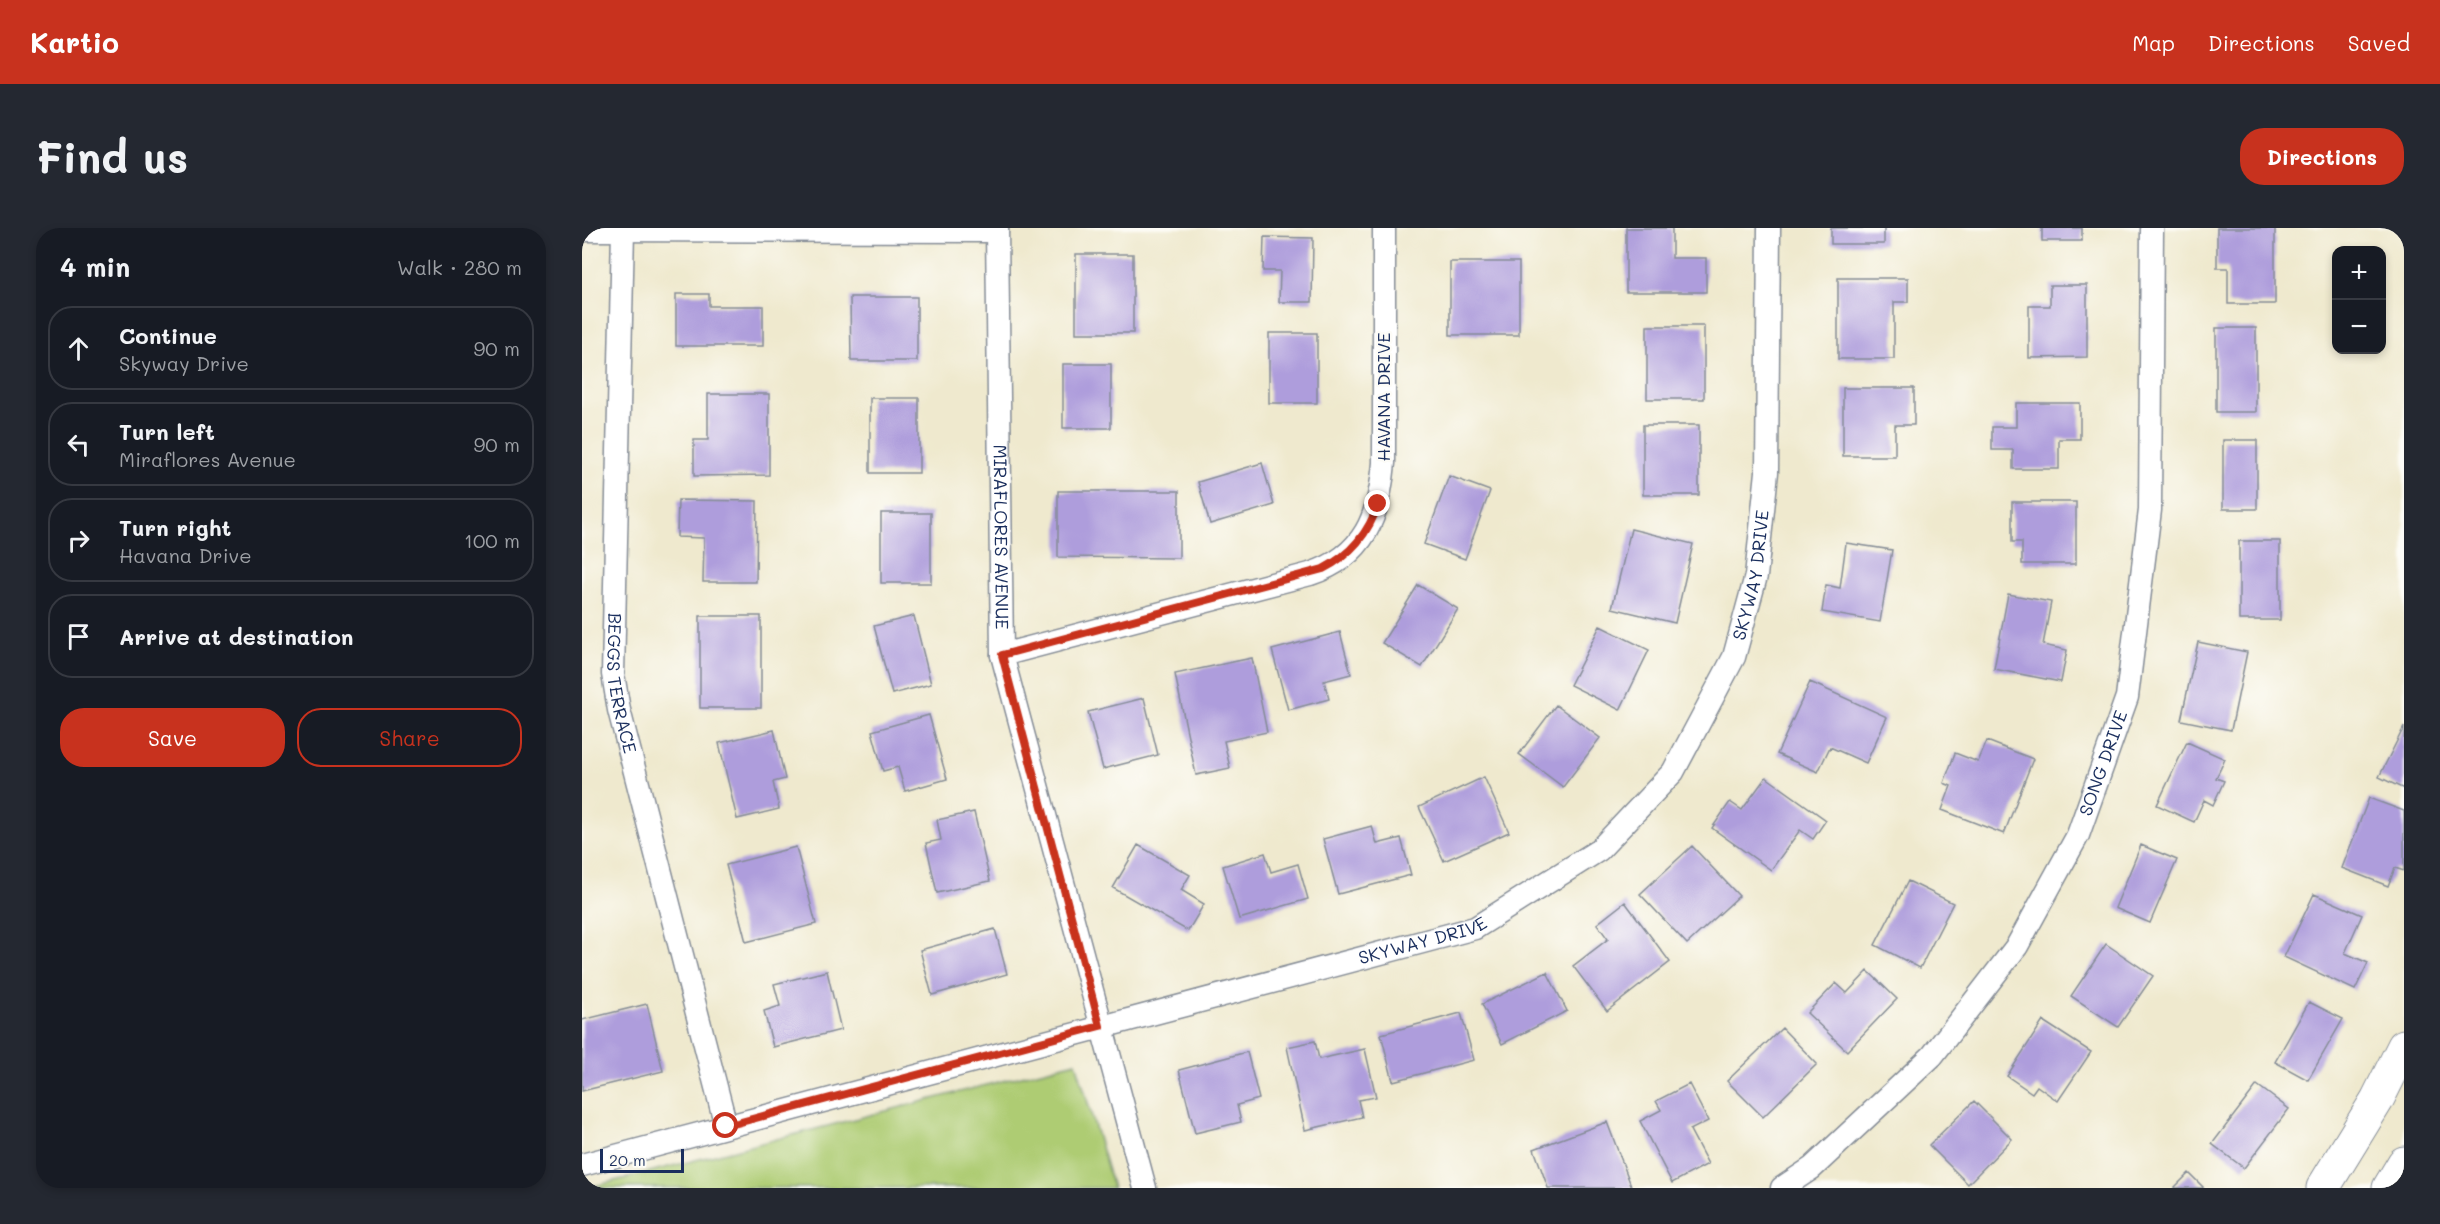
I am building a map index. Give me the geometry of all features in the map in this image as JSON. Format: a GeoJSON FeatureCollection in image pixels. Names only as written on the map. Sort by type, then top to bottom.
{"type":"FeatureCollection","features":[{"type":"Feature","properties":{"kind":"main road"},"geometry":{"type":"LineString","coordinates":[[2323,1188],[2377,1100],[2404,1046]]}},
{"type":"Feature","properties":{"kind":"main road"},"geometry":{"type":"LineString","coordinates":[[2389,1188],[2404,1163]]}},
{"type":"Feature","properties":{"kind":"street","name":"HAVANA DRIVE"},"geometry":{"type":"LineString","coordinates":[[1002,655],[1310,574],[1334,564],[1352,549],[1373,520],[1383,471],[1384,228]]}},
{"type":"Feature","properties":{"kind":"street","name":"SKYWAY DRIVE"},"geometry":{"type":"LineString","coordinates":[[582,1165],[1475,928],[1599,850],[1673,772],[1734,657],[1756,576],[1767,472],[1769,228]]}},
{"type":"Feature","properties":{"kind":"street","name":"SONG DRIVE"},"geometry":{"type":"LineString","coordinates":[[1782,1188],[1812,1168],[1932,1056],[2017,946],[2078,835],[2127,697],[2150,510],[2152,228]]}},
{"type":"Feature","properties":{"kind":"street"},"geometry":{"type":"LineString","coordinates":[[582,230],[998,230]]}},
{"type":"Feature","properties":{"kind":"street","name":"BEGGS TERRACE"},"geometry":{"type":"LineString","coordinates":[[622,230],[613,674],[622,721],[726,1126]]}},
{"type":"Feature","properties":{"kind":"street","name":"MIRAFLORES AVENUE"},"geometry":{"type":"LineString","coordinates":[[998,230],[1002,655],[1145,1188]]}},
{"type":"Feature","properties":{"kind":"green space"},"geometry":{"type":"Polygon","coordinates":[[[1076,1062],[1113,1188],[587,1188],[1076,1062]]]}},
{"type":"Feature","properties":{"kind":"building"},"geometry":{"type":"Polygon","coordinates":[[[1626,228],[1672,228],[1672,258],[1706,258],[1706,292],[1626,292],[1626,228]]]}},
{"type":"Feature","properties":{"kind":"building"},"geometry":{"type":"Polygon","coordinates":[[[1831,228],[1884,228],[1884,244],[1831,244],[1831,228]]]}},
{"type":"Feature","properties":{"kind":"building"},"geometry":{"type":"Polygon","coordinates":[[[2042,228],[2082,228],[2082,241],[2042,241],[2042,228]]]}},
{"type":"Feature","properties":{"kind":"building"},"geometry":{"type":"Polygon","coordinates":[[[2217,228],[2275,228],[2275,304],[2228,304],[2228,268],[2217,268],[2217,228]]]}},
{"type":"Feature","properties":{"kind":"building"},"geometry":{"type":"Polygon","coordinates":[[[1264,237],[1313,238],[1312,302],[1279,302],[1280,271],[1263,271],[1264,237]]]}},
{"type":"Feature","properties":{"kind":"building"},"geometry":{"type":"Polygon","coordinates":[[[1076,254],[1133,254],[1133,333],[1076,333],[1076,254]]]}},
{"type":"Feature","properties":{"kind":"building"},"geometry":{"type":"Polygon","coordinates":[[[1450,262],[1519,262],[1519,335],[1450,335],[1450,262]]]}},
{"type":"Feature","properties":{"kind":"building"},"geometry":{"type":"Polygon","coordinates":[[[1838,278],[1908,278],[1908,302],[1894,302],[1894,359],[1838,359],[1838,278]]]}},
{"type":"Feature","properties":{"kind":"building"},"geometry":{"type":"Polygon","coordinates":[[[2050,285],[2087,285],[2087,357],[2029,358],[2029,306],[2050,306],[2050,285]]]}},
{"type":"Feature","properties":{"kind":"building"},"geometry":{"type":"Polygon","coordinates":[[[676,294],[709,294],[709,306],[763,306],[763,346],[676,346],[676,294]]]}},
{"type":"Feature","properties":{"kind":"building"},"geometry":{"type":"Polygon","coordinates":[[[850,297],[917,297],[917,361],[851,361],[850,297]]]}},
{"type":"Feature","properties":{"kind":"building"},"geometry":{"type":"Polygon","coordinates":[[[1647,326],[1704,326],[1704,399],[1647,399],[1647,326]]]}},
{"type":"Feature","properties":{"kind":"building"},"geometry":{"type":"Polygon","coordinates":[[[2216,328],[2256,328],[2256,412],[2216,412],[2216,328]]]}},
{"type":"Feature","properties":{"kind":"building"},"geometry":{"type":"Polygon","coordinates":[[[1269,333],[1317,333],[1317,403],[1269,403],[1269,333]]]}},
{"type":"Feature","properties":{"kind":"building"},"geometry":{"type":"Polygon","coordinates":[[[1063,364],[1111,364],[1111,428],[1063,428],[1063,364]]]}},
{"type":"Feature","properties":{"kind":"building"},"geometry":{"type":"Polygon","coordinates":[[[1843,388],[1914,388],[1914,425],[1895,425],[1895,456],[1843,456],[1843,388]]]}},
{"type":"Feature","properties":{"kind":"building"},"geometry":{"type":"Polygon","coordinates":[[[708,394],[769,394],[769,475],[694,476],[694,440],[708,440],[708,394]]]}},
{"type":"Feature","properties":{"kind":"building"},"geometry":{"type":"Polygon","coordinates":[[[870,398],[919,398],[919,473],[870,473],[870,398]]]}},
{"type":"Feature","properties":{"kind":"building"},"geometry":{"type":"Polygon","coordinates":[[[2016,403],[2080,403],[2080,439],[2059,439],[2059,469],[2013,469],[2013,450],[1992,450],[1992,427],[2016,427],[2016,403]]]}},
{"type":"Feature","properties":{"kind":"building"},"geometry":{"type":"Polygon","coordinates":[[[1643,425],[1699,425],[1699,495],[1643,495],[1643,425]]]}},
{"type":"Feature","properties":{"kind":"building"},"geometry":{"type":"Polygon","coordinates":[[[2223,440],[2257,440],[2257,509],[2223,509],[2223,440]]]}},
{"type":"Feature","properties":{"kind":"building"},"geometry":{"type":"Polygon","coordinates":[[[1262,463],[1274,505],[1210,524],[1198,482],[1262,463]]]}},
{"type":"Feature","properties":{"kind":"building"},"geometry":{"type":"Polygon","coordinates":[[[1449,476],[1490,491],[1465,559],[1424,544],[1449,476]]]}},
{"type":"Feature","properties":{"kind":"building"},"geometry":{"type":"Polygon","coordinates":[[[1058,491],[1179,491],[1179,558],[1058,557],[1058,491]]]}},
{"type":"Feature","properties":{"kind":"building"},"geometry":{"type":"Polygon","coordinates":[[[678,500],[757,501],[756,582],[703,582],[704,538],[677,537],[678,500]]]}},
{"type":"Feature","properties":{"kind":"building"},"geometry":{"type":"Polygon","coordinates":[[[2012,502],[2076,502],[2076,564],[2022,564],[2022,542],[2012,542],[2012,502]]]}},
{"type":"Feature","properties":{"kind":"building"},"geometry":{"type":"Polygon","coordinates":[[[881,513],[931,513],[931,583],[881,583],[881,513]]]}},
{"type":"Feature","properties":{"kind":"building"},"geometry":{"type":"Polygon","coordinates":[[[1631,529],[1693,544],[1675,623],[1612,608],[1631,529]]]}},
{"type":"Feature","properties":{"kind":"building"},"geometry":{"type":"Polygon","coordinates":[[[2239,541],[2280,541],[2280,620],[2239,620],[2239,541]]]}},
{"type":"Feature","properties":{"kind":"building"},"geometry":{"type":"Polygon","coordinates":[[[1846,543],[1892,550],[1880,622],[1822,612],[1826,585],[1840,588],[1846,543]]]}},
{"type":"Feature","properties":{"kind":"building"},"geometry":{"type":"Polygon","coordinates":[[[1418,585],[1458,609],[1422,667],[1382,643],[1418,585]]]}},
{"type":"Feature","properties":{"kind":"building"},"geometry":{"type":"Polygon","coordinates":[[[2008,594],[2051,602],[2043,645],[2067,650],[2061,682],[1994,669],[2008,594]]]}},
{"type":"Feature","properties":{"kind":"building"},"geometry":{"type":"Polygon","coordinates":[[[700,616],[761,616],[761,708],[700,708],[700,616]]]}},
{"type":"Feature","properties":{"kind":"building"},"geometry":{"type":"Polygon","coordinates":[[[914,616],[931,684],[892,694],[874,626],[914,616]]]}},
{"type":"Feature","properties":{"kind":"building"},"geometry":{"type":"Polygon","coordinates":[[[1600,626],[1649,650],[1620,710],[1570,685],[1600,626]]]}},
{"type":"Feature","properties":{"kind":"building"},"geometry":{"type":"Polygon","coordinates":[[[1340,632],[1351,674],[1324,681],[1329,699],[1288,710],[1272,650],[1340,632]]]}},
{"type":"Feature","properties":{"kind":"building"},"geometry":{"type":"Polygon","coordinates":[[[2198,642],[2247,652],[2231,730],[2181,720],[2198,642]]]}},
{"type":"Feature","properties":{"kind":"building"},"geometry":{"type":"Polygon","coordinates":[[[1252,658],[1267,732],[1224,741],[1230,768],[1196,775],[1175,674],[1252,658]]]}},
{"type":"Feature","properties":{"kind":"building"},"geometry":{"type":"Polygon","coordinates":[[[1810,682],[1887,717],[1866,763],[1830,747],[1818,772],[1777,754],[1810,682]]]}},
{"type":"Feature","properties":{"kind":"building"},"geometry":{"type":"Polygon","coordinates":[[[1144,698],[1158,755],[1103,769],[1088,712],[1144,698]]]}},
{"type":"Feature","properties":{"kind":"building"},"geometry":{"type":"Polygon","coordinates":[[[1556,705],[1600,738],[1563,787],[1519,754],[1556,705]]]}},
{"type":"Feature","properties":{"kind":"building"},"geometry":{"type":"Polygon","coordinates":[[[929,715],[947,779],[905,791],[898,767],[883,771],[872,731],[929,715]]]}},
{"type":"Feature","properties":{"kind":"building"},"geometry":{"type":"Polygon","coordinates":[[[2404,727],[2404,789],[2379,777],[2404,727]]]}},
{"type":"Feature","properties":{"kind":"building"},"geometry":{"type":"Polygon","coordinates":[[[774,730],[785,779],[773,782],[779,809],[737,819],[719,743],[774,730]]]}},
{"type":"Feature","properties":{"kind":"building"},"geometry":{"type":"Polygon","coordinates":[[[1987,741],[2033,759],[2004,834],[1942,810],[1951,786],[1944,783],[1955,753],[1978,762],[1987,741]]]}},
{"type":"Feature","properties":{"kind":"building"},"geometry":{"type":"Polygon","coordinates":[[[2187,742],[2225,759],[2216,778],[2224,781],[2213,805],[2204,800],[2194,822],[2157,805],[2187,742]]]}},
{"type":"Feature","properties":{"kind":"building"},"geometry":{"type":"Polygon","coordinates":[[[1484,777],[1509,832],[1444,861],[1419,807],[1484,777]]]}},
{"type":"Feature","properties":{"kind":"building"},"geometry":{"type":"Polygon","coordinates":[[[1766,777],[1826,820],[1813,839],[1800,830],[1771,870],[1712,828],[1730,802],[1742,810],[1766,777]]]}},
{"type":"Feature","properties":{"kind":"building"},"geometry":{"type":"Polygon","coordinates":[[[2369,798],[2404,811],[2404,871],[2395,868],[2388,886],[2342,868],[2369,798]]]}},
{"type":"Feature","properties":{"kind":"building"},"geometry":{"type":"Polygon","coordinates":[[[974,812],[990,881],[937,893],[926,843],[941,840],[937,820],[974,812]]]}},
{"type":"Feature","properties":{"kind":"building"},"geometry":{"type":"Polygon","coordinates":[[[1372,826],[1377,844],[1401,838],[1411,875],[1338,894],[1323,839],[1372,826]]]}},
{"type":"Feature","properties":{"kind":"building"},"geometry":{"type":"Polygon","coordinates":[[[1138,845],[1190,875],[1181,890],[1204,904],[1188,931],[1113,888],[1138,845]]]}},
{"type":"Feature","properties":{"kind":"building"},"geometry":{"type":"Polygon","coordinates":[[[2141,845],[2177,860],[2150,923],[2115,908],[2141,845]]]}},
{"type":"Feature","properties":{"kind":"building"},"geometry":{"type":"Polygon","coordinates":[[[1692,846],[1739,896],[1687,944],[1640,894],[1692,846]]]}},
{"type":"Feature","properties":{"kind":"building"},"geometry":{"type":"Polygon","coordinates":[[[796,847],[816,924],[746,942],[726,865],[796,847]]]}},
{"type":"Feature","properties":{"kind":"building"},"geometry":{"type":"Polygon","coordinates":[[[1265,853],[1271,872],[1298,864],[1308,899],[1239,919],[1223,866],[1265,853]]]}},
{"type":"Feature","properties":{"kind":"building"},"geometry":{"type":"Polygon","coordinates":[[[1908,881],[1953,903],[1920,968],[1875,945],[1908,881]]]}},
{"type":"Feature","properties":{"kind":"building"},"geometry":{"type":"Polygon","coordinates":[[[2314,894],[2362,915],[2345,953],[2368,963],[2355,990],[2284,957],[2314,894]]]}},
{"type":"Feature","properties":{"kind":"building"},"geometry":{"type":"Polygon","coordinates":[[[1625,902],[1670,962],[1607,1011],[1573,966],[1608,939],[1597,924],[1625,902]]]}},
{"type":"Feature","properties":{"kind":"building"},"geometry":{"type":"Polygon","coordinates":[[[995,929],[1007,974],[932,995],[920,950],[995,929]]]}},
{"type":"Feature","properties":{"kind":"building"},"geometry":{"type":"Polygon","coordinates":[[[2106,944],[2153,976],[2118,1027],[2071,996],[2106,944]]]}},
{"type":"Feature","properties":{"kind":"building"},"geometry":{"type":"Polygon","coordinates":[[[827,971],[841,1030],[773,1047],[764,1011],[780,1006],[774,984],[827,971]]]}},
{"type":"Feature","properties":{"kind":"building"},"geometry":{"type":"Polygon","coordinates":[[[1868,971],[1897,999],[1847,1051],[1807,1013],[1836,983],[1847,993],[1868,971]]]}},
{"type":"Feature","properties":{"kind":"building"},"geometry":{"type":"Polygon","coordinates":[[[1547,972],[1567,1011],[1502,1044],[1482,1004],[1547,972]]]}},
{"type":"Feature","properties":{"kind":"building"},"geometry":{"type":"Polygon","coordinates":[[[2309,1002],[2343,1019],[2308,1080],[2275,1062],[2309,1002]]]}},
{"type":"Feature","properties":{"kind":"building"},"geometry":{"type":"Polygon","coordinates":[[[647,1004],[663,1071],[582,1091],[582,1020],[647,1004]]]}},
{"type":"Feature","properties":{"kind":"building"},"geometry":{"type":"Polygon","coordinates":[[[1461,1013],[1474,1060],[1393,1081],[1381,1034],[1461,1013]]]}},
{"type":"Feature","properties":{"kind":"building"},"geometry":{"type":"Polygon","coordinates":[[[2043,1021],[2091,1052],[2058,1101],[2037,1086],[2032,1093],[2007,1076],[2043,1021]]]}},
{"type":"Feature","properties":{"kind":"building"},"geometry":{"type":"Polygon","coordinates":[[[1782,1028],[1817,1064],[1763,1117],[1727,1081],[1782,1028]]]}},
{"type":"Feature","properties":{"kind":"building"},"geometry":{"type":"Polygon","coordinates":[[[1315,1041],[1319,1059],[1365,1049],[1376,1097],[1358,1100],[1362,1117],[1305,1130],[1287,1047],[1315,1041]]]}},
{"type":"Feature","properties":{"kind":"building"},"geometry":{"type":"Polygon","coordinates":[[[1247,1052],[1259,1099],[1237,1105],[1241,1122],[1195,1133],[1179,1070],[1247,1052]]]}},
{"type":"Feature","properties":{"kind":"building"},"geometry":{"type":"Polygon","coordinates":[[[1689,1084],[1708,1121],[1690,1130],[1708,1164],[1672,1183],[1640,1121],[1661,1110],[1656,1101],[1689,1084]]]}},
{"type":"Feature","properties":{"kind":"building"},"geometry":{"type":"Polygon","coordinates":[[[2257,1085],[2289,1109],[2244,1168],[2212,1144],[2257,1085]]]}},
{"type":"Feature","properties":{"kind":"building"},"geometry":{"type":"Polygon","coordinates":[[[1974,1101],[2012,1139],[1968,1184],[1929,1145],[1974,1101]]]}},
{"type":"Feature","properties":{"kind":"building"},"geometry":{"type":"Polygon","coordinates":[[[1607,1122],[1632,1188],[1548,1188],[1534,1149],[1607,1122]]]}},
{"type":"Feature","properties":{"kind":"building"},"geometry":{"type":"Polygon","coordinates":[[[2189,1173],[2204,1188],[2174,1188],[2189,1173]]]}},
{"type":"Feature","properties":{"kind":"route"},"geometry":{"type":"LineString","coordinates":[[726,1126],[1100,1026],[1002,655],[1323,569],[1334,564],[1352,549],[1373,520],[1378,504]]}}]}
